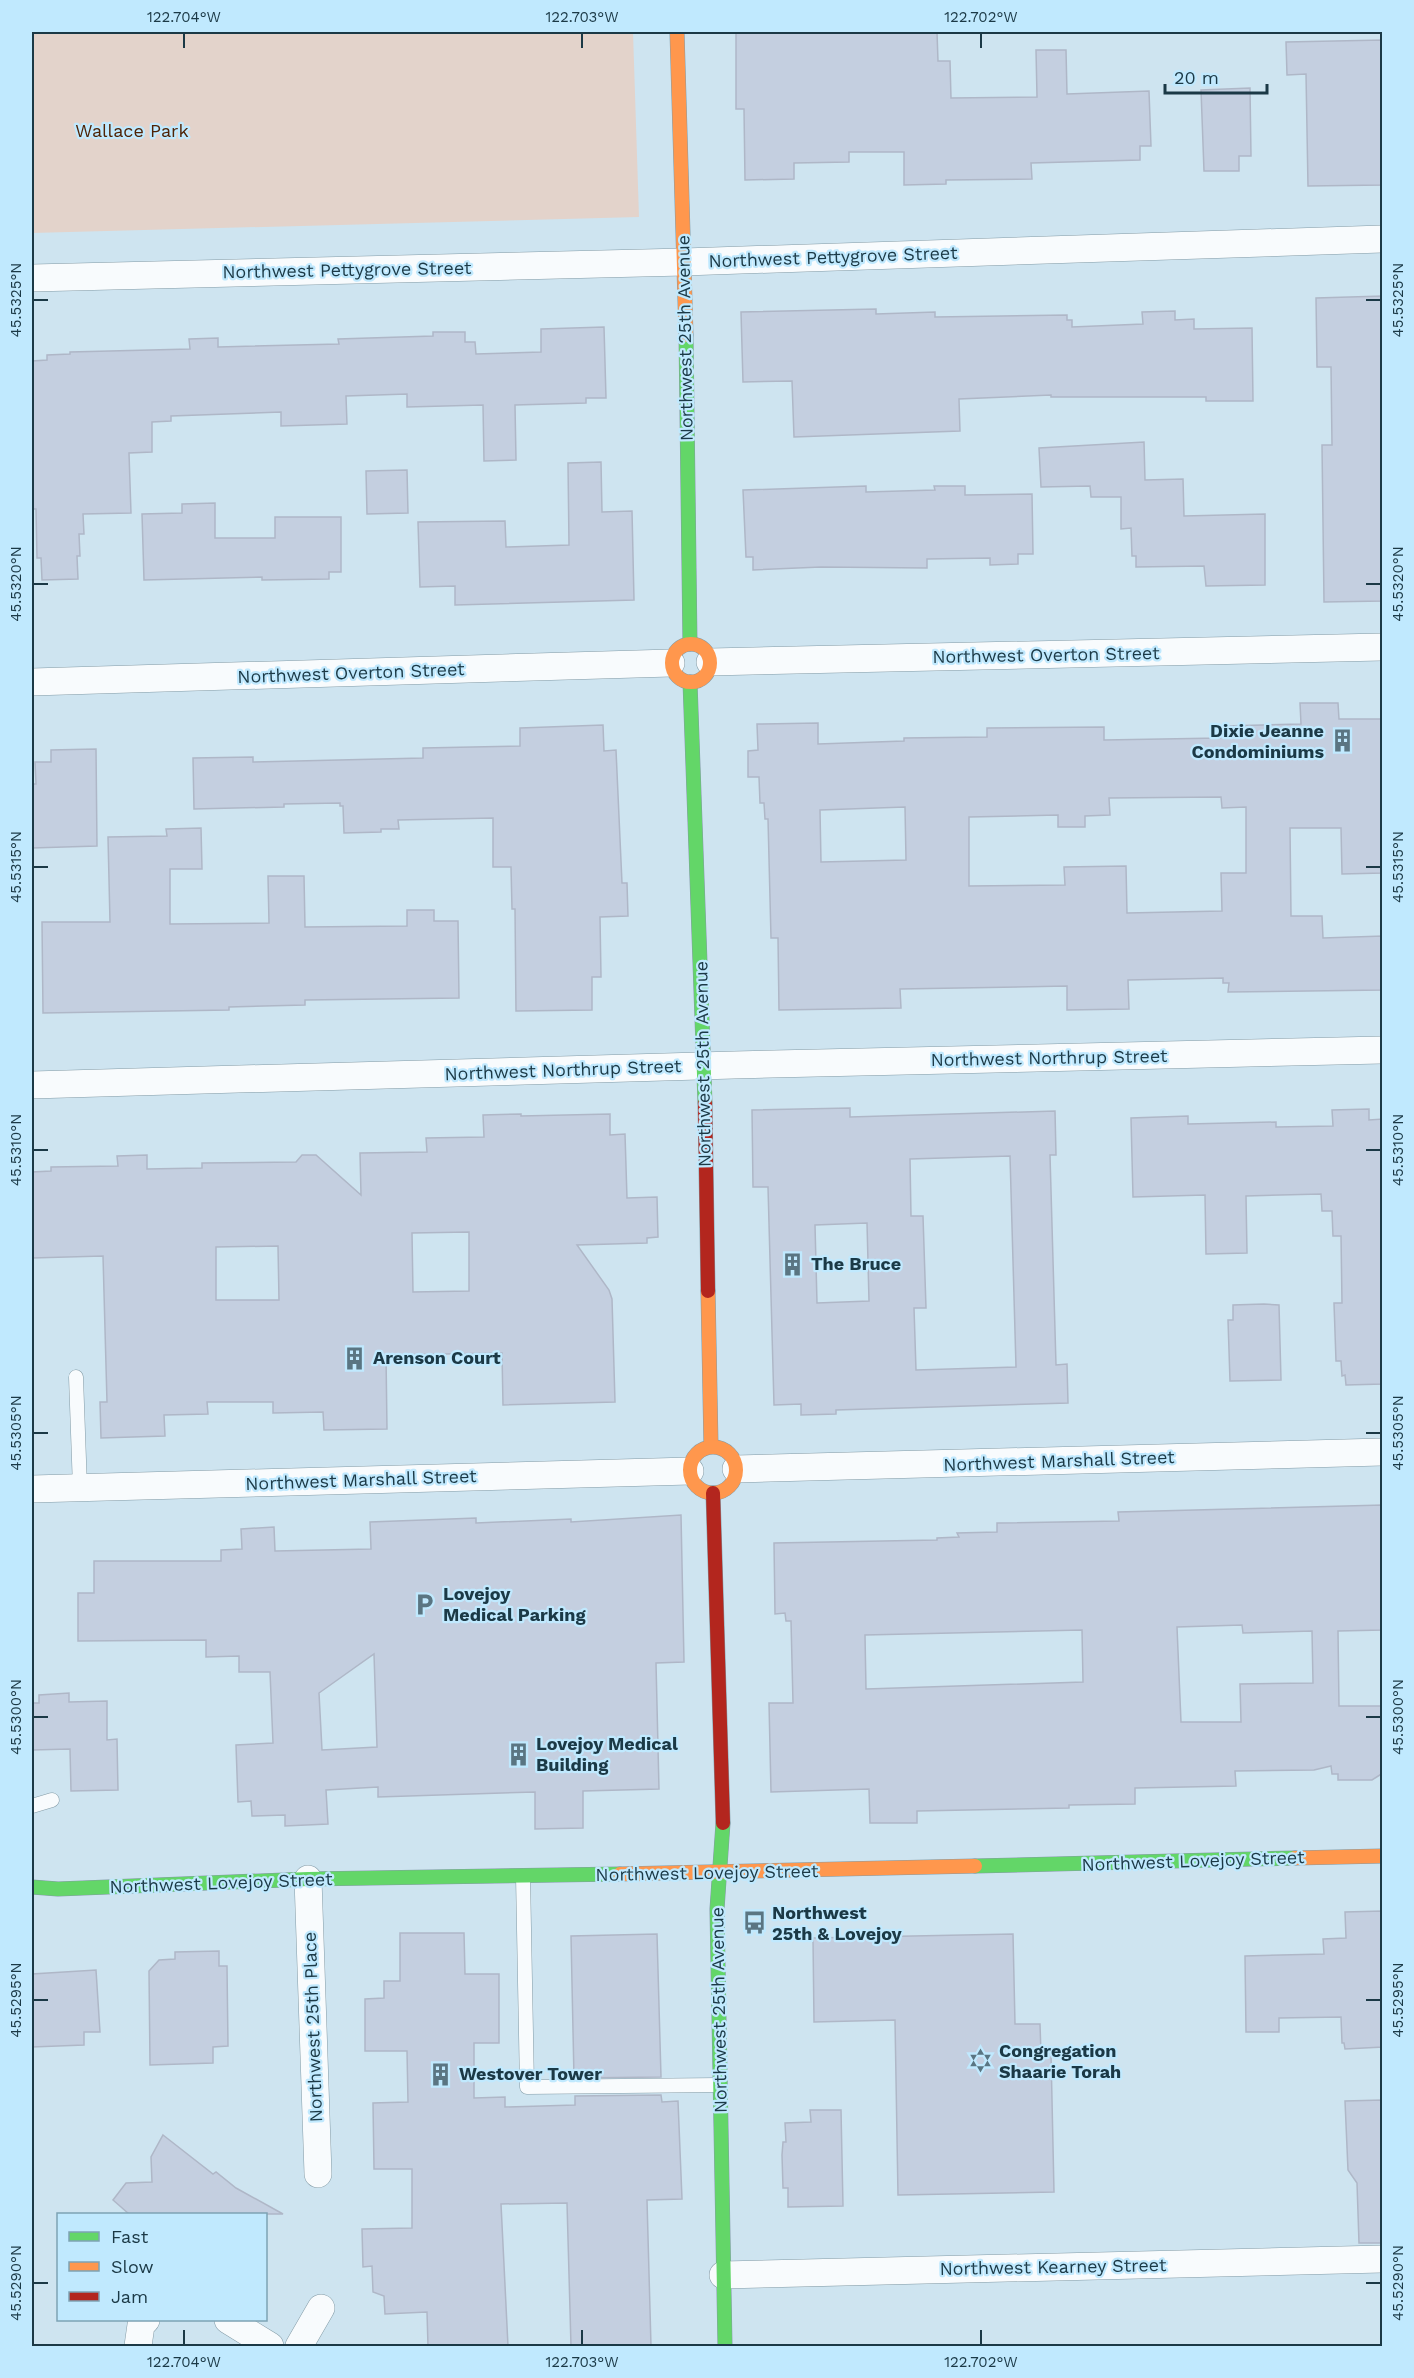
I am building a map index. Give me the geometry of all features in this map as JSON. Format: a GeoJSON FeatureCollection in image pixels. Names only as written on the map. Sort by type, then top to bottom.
{"type":"FeatureCollection","features":[{"type":"Feature","properties":{"kind":"street","name":"Northwest 25th Avenue"},"geometry":{"type":"LineString","coordinates":[[677,32],[684,262],[690,644]]}},
{"type":"Feature","properties":{"kind":"street","name":"Northwest Pettygrove Street"},"geometry":{"type":"LineString","coordinates":[[32,278],[684,262],[1383,239]]}},
{"type":"Feature","properties":{"kind":"street"},"geometry":{"type":"LineString","coordinates":[[690,644],[704,649],[710,662],[706,675],[690,682],[678,678],[671,663],[675,651],[690,644]]}},
{"type":"Feature","properties":{"kind":"street","name":"Northwest Overton Street"},"geometry":{"type":"LineString","coordinates":[[710,662],[1383,647]]}},
{"type":"Feature","properties":{"kind":"street","name":"Northwest Overton Street"},"geometry":{"type":"LineString","coordinates":[[32,682],[671,663]]}},
{"type":"Feature","properties":{"kind":"street","name":"Northwest 25th Avenue"},"geometry":{"type":"LineString","coordinates":[[690,682],[704,1066],[711,1446]]}},
{"type":"Feature","properties":{"kind":"street","name":"Northwest Northrup Street"},"geometry":{"type":"LineString","coordinates":[[32,1085],[1383,1050]]}},
{"type":"Feature","properties":{"kind":"street"},"geometry":{"type":"LineString","coordinates":[[711,1446],[727,1452],[734,1461],[736,1469],[731,1485],[713,1493],[696,1487],[690,1471],[692,1459],[698,1452],[711,1446]]}},
{"type":"Feature","properties":{"kind":"street","name":"Northwest Marshall Street"},"geometry":{"type":"LineString","coordinates":[[736,1469],[1383,1452]]}},
{"type":"Feature","properties":{"kind":"street","name":"Northwest Marshall Street"},"geometry":{"type":"LineString","coordinates":[[32,1489],[690,1471]]}},
{"type":"Feature","properties":{"kind":"street","name":"Northwest 25th Avenue"},"geometry":{"type":"LineString","coordinates":[[713,1493],[723,1826],[717,1909],[725,2346]]}},
{"type":"Feature","properties":{"kind":"street","name":"Northwest Lovejoy Street"},"geometry":{"type":"LineString","coordinates":[[32,1887],[58,1889],[308,1879],[719,1873],[1383,1856]]}},
{"type":"Feature","properties":{"kind":"street","name":"Northwest 25th Place"},"geometry":{"type":"LineString","coordinates":[[308,1879],[318,2174]]}},
{"type":"Feature","properties":{"kind":"street","name":"Northwest Kearney Street"},"geometry":{"type":"LineString","coordinates":[[723,2275],[1383,2259]]}},
{"type":"Feature","properties":{"kind":"street"},"geometry":{"type":"LineString","coordinates":[[299,2346],[321,2308]]}},
{"type":"Feature","properties":{"kind":"street"},"geometry":{"type":"LineString","coordinates":[[138,2346],[141,2325],[144,2321]]}},
{"type":"Feature","properties":{"kind":"street"},"geometry":{"type":"LineString","coordinates":[[231,2321],[270,2346]]}},
{"type":"Feature","properties":{"kind":"lane"},"geometry":{"type":"LineString","coordinates":[[76,1377],[80,1488]]}},
{"type":"Feature","properties":{"kind":"lane"},"geometry":{"type":"LineString","coordinates":[[32,1806],[52,1800]]}},
{"type":"Feature","properties":{"kind":"lane"},"geometry":{"type":"LineString","coordinates":[[523,1876],[527,2087],[719,2085]]}},
{"type":"Feature","properties":{"kind":"green space","name":"Wallace Park"},"geometry":{"type":"Polygon","coordinates":[[[32,32],[633,32],[639,217],[32,233],[32,32]]]}},
{"type":"Feature","properties":{"kind":"building"},"geometry":{"type":"Polygon","coordinates":[[[736,32],[937,32],[938,61],[950,61],[951,98],[1037,97],[1036,50],[1066,50],[1067,94],[1149,91],[1151,146],[1140,146],[1140,160],[1031,163],[1032,179],[946,180],[946,184],[904,185],[904,152],[849,152],[849,162],[794,163],[794,179],[745,180],[744,109],[736,109],[736,32]]]}},
{"type":"Feature","properties":{"kind":"building"},"geometry":{"type":"Polygon","coordinates":[[[1383,40],[1383,185],[1308,186],[1306,74],[1287,75],[1286,42],[1383,40]]]}},
{"type":"Feature","properties":{"kind":"building"},"geometry":{"type":"Polygon","coordinates":[[[1250,88],[1251,156],[1239,156],[1239,171],[1204,171],[1201,90],[1250,88]]]}},
{"type":"Feature","properties":{"kind":"building"},"geometry":{"type":"Polygon","coordinates":[[[1383,296],[1383,601],[1324,602],[1322,445],[1332,445],[1331,367],[1317,367],[1316,298],[1383,296]]]}},
{"type":"Feature","properties":{"kind":"building"},"geometry":{"type":"Polygon","coordinates":[[[876,309],[876,314],[935,312],[935,317],[1067,315],[1067,320],[1072,320],[1072,327],[1143,324],[1142,312],[1175,311],[1175,320],[1194,319],[1194,329],[1252,328],[1253,401],[1206,401],[1206,397],[1051,397],[1051,395],[959,399],[960,431],[794,437],[792,381],[743,382],[741,312],[876,309]]]}},
{"type":"Feature","properties":{"kind":"building"},"geometry":{"type":"Polygon","coordinates":[[[604,327],[606,398],[586,398],[586,403],[515,405],[516,460],[484,461],[483,405],[407,407],[407,394],[346,396],[347,424],[281,426],[281,412],[171,416],[171,421],[152,422],[152,452],[129,453],[131,513],[83,514],[84,534],[79,534],[80,556],[77,556],[78,579],[42,580],[41,558],[37,558],[36,509],[32,509],[32,361],[47,360],[47,355],[70,354],[70,352],[190,349],[189,339],[218,338],[218,347],[339,344],[338,339],[433,336],[433,332],[465,332],[465,342],[475,342],[476,354],[541,352],[541,329],[604,327]]]}},
{"type":"Feature","properties":{"kind":"building"},"geometry":{"type":"Polygon","coordinates":[[[1144,442],[1145,480],[1183,479],[1184,516],[1265,514],[1265,585],[1206,586],[1204,566],[1136,567],[1136,556],[1132,556],[1131,528],[1121,529],[1121,497],[1091,497],[1090,486],[1041,487],[1039,448],[1144,442]]]}},
{"type":"Feature","properties":{"kind":"building"},"geometry":{"type":"Polygon","coordinates":[[[601,462],[602,512],[632,511],[634,600],[455,605],[455,586],[420,587],[418,522],[505,521],[506,547],[569,545],[568,463],[601,462]]]}},
{"type":"Feature","properties":{"kind":"building"},"geometry":{"type":"Polygon","coordinates":[[[407,470],[408,513],[367,514],[366,471],[407,470]]]}},
{"type":"Feature","properties":{"kind":"building"},"geometry":{"type":"Polygon","coordinates":[[[866,486],[866,492],[935,490],[934,486],[965,486],[965,495],[1032,494],[1033,554],[1018,554],[1018,564],[990,565],[990,558],[927,559],[927,568],[821,567],[753,570],[753,557],[746,557],[743,490],[866,486]]]}},
{"type":"Feature","properties":{"kind":"building"},"geometry":{"type":"Polygon","coordinates":[[[215,503],[215,538],[275,538],[275,517],[341,517],[341,572],[329,572],[329,579],[262,580],[262,577],[144,580],[142,514],[182,513],[182,504],[215,503]]]}},
{"type":"Feature","properties":{"kind":"building"},"geometry":{"type":"Polygon","coordinates":[[[1300,703],[1338,703],[1339,719],[1383,719],[1383,873],[1342,874],[1341,828],[1290,828],[1291,916],[1322,916],[1323,938],[1383,936],[1383,990],[1228,992],[1229,983],[1223,983],[1223,978],[1128,980],[1129,1009],[1067,1010],[1067,986],[900,989],[901,1008],[779,1010],[778,938],[771,938],[768,819],[765,819],[764,803],[760,803],[759,777],[748,777],[748,751],[758,750],[757,724],[818,723],[818,744],[904,741],[904,738],[987,737],[987,728],[1104,727],[1104,740],[1220,738],[1220,733],[1226,733],[1225,726],[1301,724],[1300,703]],[[1221,797],[1109,798],[1110,815],[1085,816],[1085,827],[1058,827],[1058,815],[969,817],[969,886],[1065,885],[1064,867],[1126,866],[1127,913],[1222,911],[1221,873],[1246,873],[1246,807],[1222,808],[1221,797]],[[905,807],[820,810],[821,862],[906,860],[905,807]]]}},
{"type":"Feature","properties":{"kind":"building"},"geometry":{"type":"Polygon","coordinates":[[[603,725],[604,751],[616,750],[622,883],[627,883],[628,916],[600,917],[601,977],[592,977],[592,1010],[516,1011],[515,909],[512,909],[511,867],[493,867],[493,818],[398,820],[399,829],[344,833],[343,806],[340,806],[340,803],[194,809],[193,758],[253,757],[253,762],[423,758],[423,748],[520,746],[520,728],[603,725]]]}},
{"type":"Feature","properties":{"kind":"building"},"geometry":{"type":"Polygon","coordinates":[[[96,749],[97,846],[32,848],[32,784],[36,784],[35,762],[51,762],[51,750],[96,749]]]}},
{"type":"Feature","properties":{"kind":"building"},"geometry":{"type":"Polygon","coordinates":[[[201,828],[202,869],[170,869],[170,924],[269,923],[268,876],[304,876],[305,927],[407,926],[407,910],[434,910],[434,921],[458,921],[459,998],[305,1000],[305,1005],[229,1007],[229,1010],[43,1013],[42,922],[110,922],[108,837],[167,836],[166,829],[201,828]]]}},
{"type":"Feature","properties":{"kind":"building"},"geometry":{"type":"Polygon","coordinates":[[[850,1108],[850,1117],[1055,1111],[1056,1155],[1050,1155],[1056,1365],[1067,1364],[1068,1403],[836,1410],[836,1414],[801,1415],[801,1404],[774,1405],[768,1187],[753,1187],[752,1110],[850,1108]],[[1010,1156],[910,1159],[911,1216],[923,1216],[926,1308],[914,1308],[916,1370],[1016,1367],[1010,1156]],[[867,1223],[815,1225],[817,1303],[869,1301],[867,1223]]]}},
{"type":"Feature","properties":{"kind":"building"},"geometry":{"type":"Polygon","coordinates":[[[1369,1109],[1369,1120],[1383,1119],[1383,1384],[1346,1385],[1345,1375],[1342,1376],[1341,1361],[1336,1361],[1334,1303],[1342,1303],[1341,1236],[1333,1236],[1332,1211],[1322,1211],[1321,1194],[1246,1196],[1247,1253],[1206,1254],[1205,1195],[1133,1197],[1131,1118],[1188,1116],[1188,1124],[1276,1122],[1276,1127],[1333,1126],[1332,1110],[1369,1109]]]}},
{"type":"Feature","properties":{"kind":"building"},"geometry":{"type":"Polygon","coordinates":[[[610,1114],[610,1135],[625,1134],[627,1198],[657,1197],[658,1237],[647,1238],[647,1243],[577,1245],[609,1290],[612,1299],[615,1402],[503,1405],[502,1353],[386,1355],[387,1429],[324,1430],[323,1412],[273,1413],[273,1402],[207,1402],[208,1414],[164,1415],[165,1436],[101,1438],[100,1402],[107,1402],[103,1256],[32,1258],[32,1172],[51,1171],[51,1167],[118,1166],[117,1156],[147,1155],[147,1169],[202,1168],[202,1163],[296,1162],[302,1155],[316,1155],[361,1195],[360,1153],[427,1152],[426,1138],[484,1137],[483,1115],[610,1114]],[[469,1232],[412,1233],[413,1292],[469,1291],[469,1232]],[[278,1246],[216,1247],[216,1300],[279,1300],[278,1246]]]}},
{"type":"Feature","properties":{"kind":"building"},"geometry":{"type":"Polygon","coordinates":[[[1233,1305],[1279,1305],[1281,1380],[1230,1381],[1228,1320],[1233,1320],[1233,1305]]]}},
{"type":"Feature","properties":{"kind":"building"},"geometry":{"type":"Polygon","coordinates":[[[1383,1505],[1383,1630],[1338,1631],[1339,1706],[1383,1706],[1383,1773],[1372,1780],[1338,1780],[1338,1774],[1332,1774],[1331,1766],[1314,1770],[1235,1771],[1236,1786],[1135,1788],[1135,1804],[1069,1805],[1069,1808],[917,1811],[917,1823],[870,1823],[869,1789],[771,1792],[769,1703],[793,1703],[791,1621],[786,1621],[785,1613],[775,1614],[774,1543],[937,1540],[937,1538],[959,1537],[957,1533],[997,1532],[997,1523],[1119,1521],[1118,1512],[1383,1505]],[[1242,1625],[1177,1627],[1181,1722],[1241,1722],[1240,1684],[1313,1683],[1312,1631],[1243,1633],[1242,1625]],[[1082,1630],[865,1635],[866,1689],[1083,1682],[1082,1630]]]}},
{"type":"Feature","properties":{"kind":"building"},"geometry":{"type":"Polygon","coordinates":[[[681,1515],[684,1662],[656,1663],[659,1789],[583,1791],[583,1828],[535,1829],[535,1792],[378,1797],[378,1787],[326,1790],[328,1824],[285,1826],[285,1815],[252,1816],[251,1801],[238,1802],[236,1745],[273,1743],[270,1672],[239,1672],[239,1656],[206,1657],[206,1640],[78,1641],[78,1593],[94,1593],[94,1561],[221,1561],[221,1550],[242,1549],[241,1529],[274,1527],[275,1551],[371,1549],[370,1522],[476,1518],[476,1523],[571,1519],[571,1522],[681,1515]],[[374,1654],[319,1693],[322,1750],[377,1747],[374,1654]]]}},
{"type":"Feature","properties":{"kind":"building"},"geometry":{"type":"Polygon","coordinates":[[[69,1693],[69,1702],[107,1701],[107,1740],[117,1739],[118,1790],[71,1791],[70,1749],[32,1750],[32,1703],[39,1703],[39,1695],[69,1693]]]}},
{"type":"Feature","properties":{"kind":"building"},"geometry":{"type":"Polygon","coordinates":[[[1383,1911],[1383,2047],[1345,2049],[1342,2043],[1341,2017],[1279,2018],[1279,2032],[1246,2032],[1245,1956],[1324,1954],[1323,1939],[1346,1938],[1345,1912],[1383,1911]]]}},
{"type":"Feature","properties":{"kind":"building"},"geometry":{"type":"Polygon","coordinates":[[[400,1933],[464,1933],[465,1974],[499,1974],[499,2043],[474,2043],[474,2098],[505,2097],[505,2107],[575,2105],[575,2096],[661,2095],[662,2102],[678,2101],[682,2199],[647,2200],[651,2346],[571,2346],[567,2203],[501,2204],[508,2346],[428,2346],[427,2312],[385,2314],[384,2296],[373,2292],[372,2266],[363,2267],[362,2229],[412,2228],[412,2169],[374,2169],[373,2103],[408,2102],[407,2051],[365,2051],[365,1999],[384,1998],[384,1981],[400,1981],[400,1933]]]}},
{"type":"Feature","properties":{"kind":"building"},"geometry":{"type":"Polygon","coordinates":[[[657,1934],[661,2077],[574,2078],[571,1936],[657,1934]]]}},
{"type":"Feature","properties":{"kind":"building","name":"Congregation Shaarie Torah"},"geometry":{"type":"Polygon","coordinates":[[[1013,1934],[1015,2024],[1040,2024],[1041,2054],[1051,2054],[1054,2192],[898,2195],[895,2020],[814,2022],[813,1938],[1013,1934]]]}},
{"type":"Feature","properties":{"kind":"building"},"geometry":{"type":"Polygon","coordinates":[[[219,1951],[219,1966],[227,1966],[228,2046],[213,2047],[213,2063],[150,2065],[149,1971],[159,1960],[175,1959],[175,1952],[219,1951]]]}},
{"type":"Feature","properties":{"kind":"building"},"geometry":{"type":"Polygon","coordinates":[[[96,1970],[100,2032],[84,2032],[84,2045],[32,2047],[32,1974],[96,1970]]]}},
{"type":"Feature","properties":{"kind":"building"},"geometry":{"type":"Polygon","coordinates":[[[1383,2100],[1383,2243],[1359,2243],[1357,2183],[1348,2170],[1345,2101],[1383,2100]]]}},
{"type":"Feature","properties":{"kind":"building"},"geometry":{"type":"Polygon","coordinates":[[[810,2110],[841,2110],[843,2206],[788,2207],[788,2188],[783,2188],[782,2155],[783,2142],[786,2142],[785,2123],[811,2122],[810,2110]]]}},
{"type":"Feature","properties":{"kind":"building"},"geometry":{"type":"Polygon","coordinates":[[[163,2135],[213,2174],[216,2172],[236,2188],[283,2214],[128,2213],[113,2200],[126,2183],[152,2182],[151,2157],[163,2135]]]}},
{"type":"Feature","properties":{"kind":"traffic: fast"},"geometry":{"type":"LineString","coordinates":[[686,335],[690,644]]}},
{"type":"Feature","properties":{"kind":"traffic: fast"},"geometry":{"type":"LineString","coordinates":[[690,682],[705,1103]]}},
{"type":"Feature","properties":{"kind":"traffic: fast"},"geometry":{"type":"LineString","coordinates":[[723,1823],[717,1909],[725,2346]]}},
{"type":"Feature","properties":{"kind":"traffic: fast"},"geometry":{"type":"LineString","coordinates":[[975,1866],[1295,1858]]}},
{"type":"Feature","properties":{"kind":"traffic: fast"},"geometry":{"type":"LineString","coordinates":[[32,1887],[58,1889],[308,1879],[620,1874]]}},
{"type":"Feature","properties":{"kind":"traffic: slow"},"geometry":{"type":"LineString","coordinates":[[677,32],[686,335]]}},
{"type":"Feature","properties":{"kind":"traffic: slow"},"geometry":{"type":"LineString","coordinates":[[691,644],[705,649],[710,663],[705,677],[691,682],[677,677],[672,663],[677,649],[691,644]]}},
{"type":"Feature","properties":{"kind":"traffic: slow"},"geometry":{"type":"LineString","coordinates":[[708,1291],[711,1446]]}},
{"type":"Feature","properties":{"kind":"traffic: slow"},"geometry":{"type":"LineString","coordinates":[[713,1447],[722,1448],[729,1454],[735,1461],[736,1470],[735,1479],[729,1486],[722,1492],[713,1493],[704,1492],[697,1486],[691,1479],[690,1470],[691,1461],[697,1454],[704,1448],[713,1447]]}},
{"type":"Feature","properties":{"kind":"traffic: slow"},"geometry":{"type":"LineString","coordinates":[[1295,1858],[1382,1856]]}},
{"type":"Feature","properties":{"kind":"traffic: slow"},"geometry":{"type":"LineString","coordinates":[[620,1874],[975,1866]]}},
{"type":"Feature","properties":{"kind":"traffic: jam"},"geometry":{"type":"LineString","coordinates":[[705,1103],[708,1291]]}},
{"type":"Feature","properties":{"kind":"traffic: jam"},"geometry":{"type":"LineString","coordinates":[[713,1493],[723,1823]]}},
{"type":"Feature","properties":{"kind":"place","name":"Dixie Jeanne Condominiums"},"geometry":{"type":"Point","coordinates":[1342,741]}},
{"type":"Feature","properties":{"kind":"place","name":"The Bruce"},"geometry":{"type":"Point","coordinates":[793,1264]}},
{"type":"Feature","properties":{"kind":"place","name":"Arenson Court"},"geometry":{"type":"Point","coordinates":[355,1358]}},
{"type":"Feature","properties":{"kind":"place","name":"Lovejoy Medical Parking"},"geometry":{"type":"Point","coordinates":[425,1604]}},
{"type":"Feature","properties":{"kind":"place","name":"Lovejoy Medical Building"},"geometry":{"type":"Point","coordinates":[518,1754]}},
{"type":"Feature","properties":{"kind":"place","name":"Northwest 25th & Lovejoy"},"geometry":{"type":"Point","coordinates":[754,1923]}},
{"type":"Feature","properties":{"kind":"place","name":"Congregation Shaarie Torah"},"geometry":{"type":"Point","coordinates":[981,2061]}},
{"type":"Feature","properties":{"kind":"place","name":"Westover Tower"},"geometry":{"type":"Point","coordinates":[441,2074]}}]}
